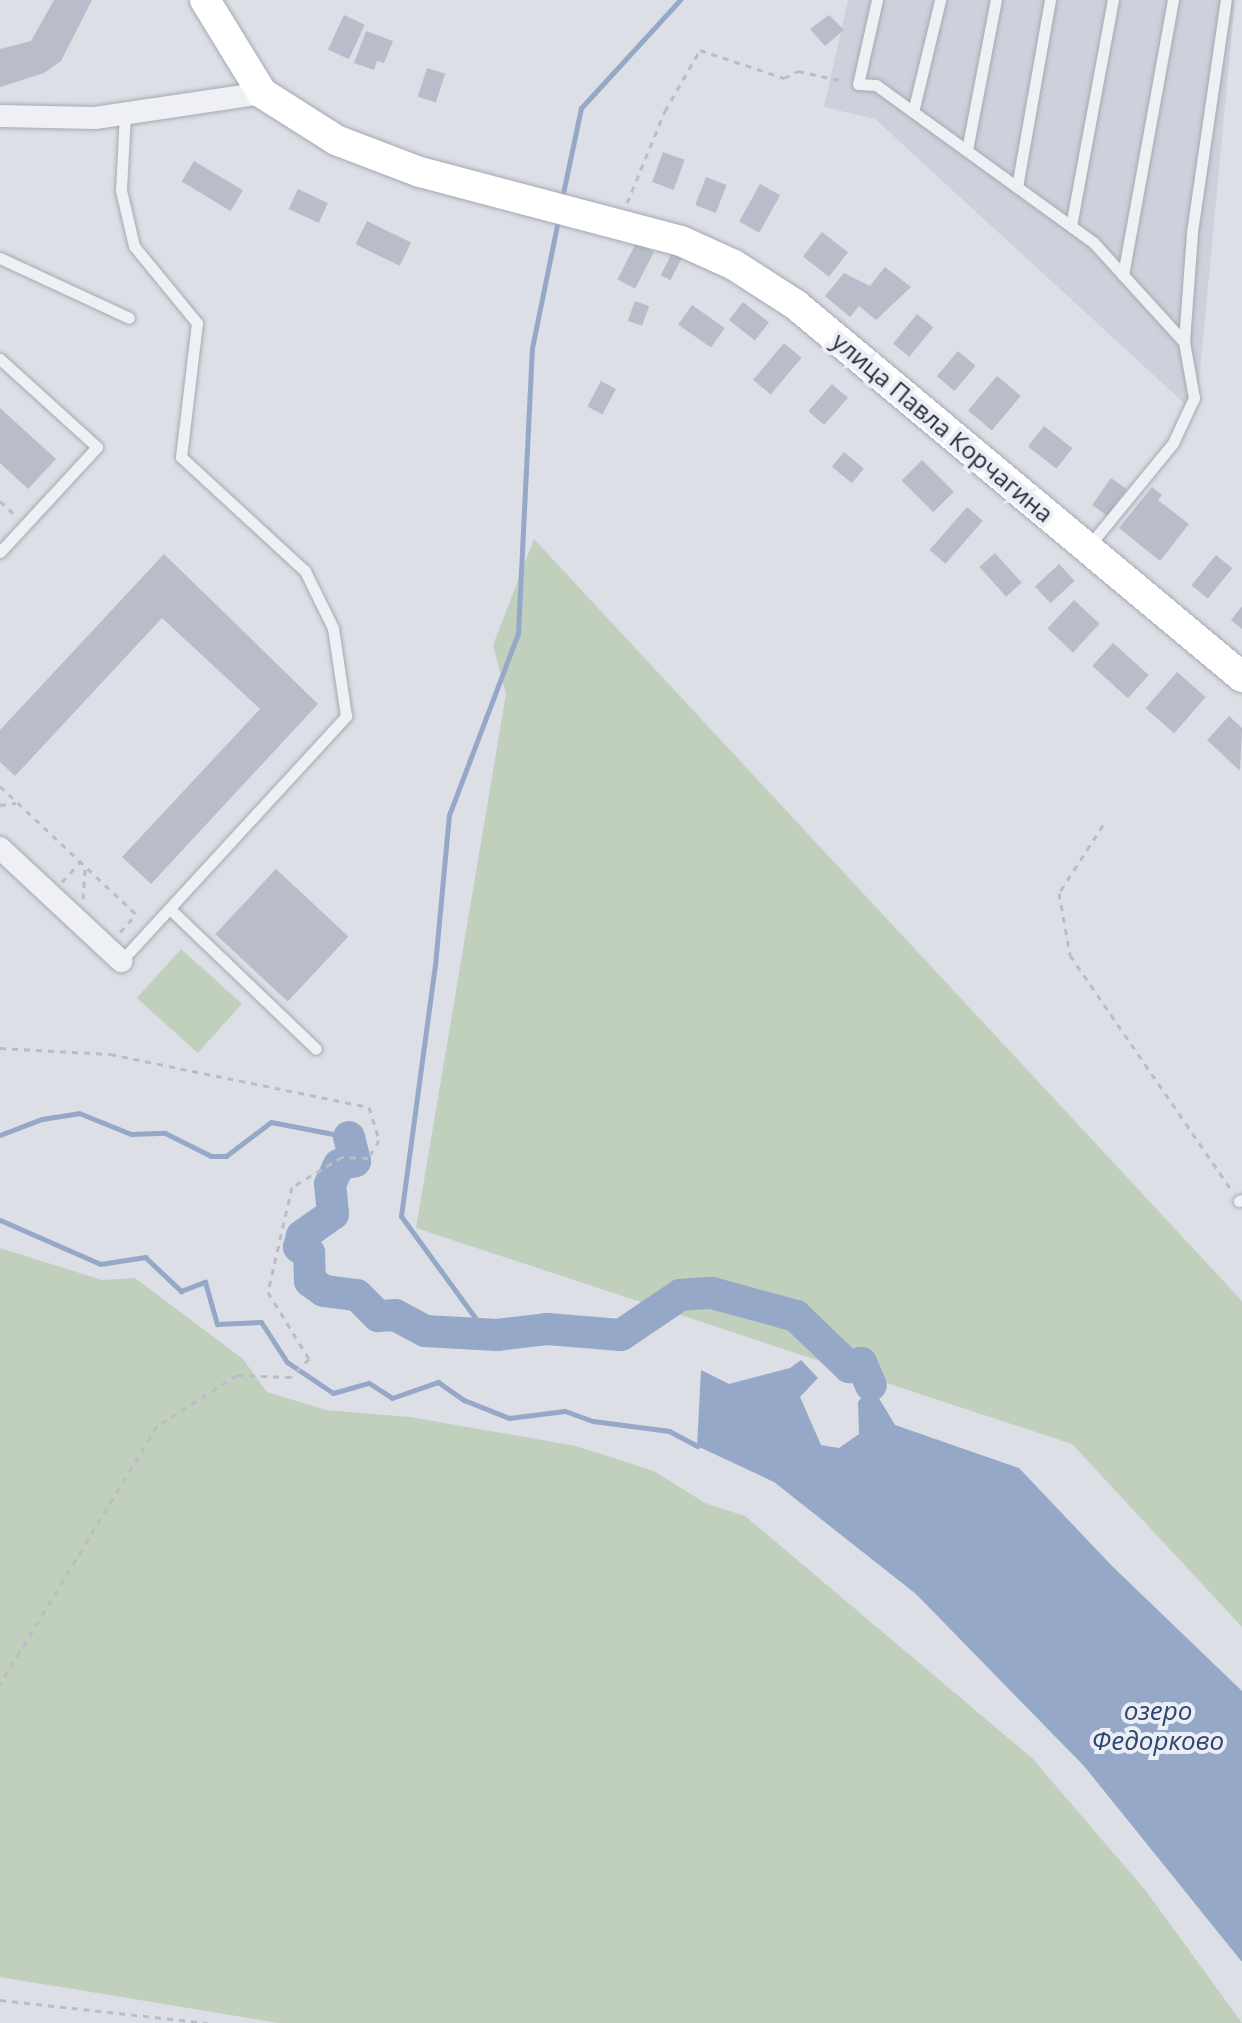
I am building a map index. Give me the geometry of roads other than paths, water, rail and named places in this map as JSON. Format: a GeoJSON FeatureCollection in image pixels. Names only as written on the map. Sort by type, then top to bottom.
{"type":"FeatureCollection","features":[{"type":"Feature","properties":{"kind":"main road"},"geometry":{"type":"LineString","coordinates":[[205,0],[262,93]]}},
{"type":"Feature","properties":{"kind":"main road","name":"улица Павла Корчагина"},"geometry":{"type":"LineString","coordinates":[[262,93],[336,140],[420,172],[619,221],[734,265],[796,305],[1242,677]]}},
{"type":"Feature","properties":{"kind":"street"},"geometry":{"type":"LineString","coordinates":[[0,116],[125,114],[262,93]]}},
{"type":"Feature","properties":{"kind":"street"},"geometry":{"type":"LineString","coordinates":[[0,848],[121,961]]}},
{"type":"Feature","properties":{"kind":"lane"},"geometry":{"type":"LineString","coordinates":[[877,0],[858,84],[876,85],[1071,226],[1123,275],[1184,342]]}},
{"type":"Feature","properties":{"kind":"lane"},"geometry":{"type":"LineString","coordinates":[[913,112],[940,0]]}},
{"type":"Feature","properties":{"kind":"lane"},"geometry":{"type":"LineString","coordinates":[[967,150],[996,0]]}},
{"type":"Feature","properties":{"kind":"lane"},"geometry":{"type":"LineString","coordinates":[[1017,187],[1050,0]]}},
{"type":"Feature","properties":{"kind":"lane"},"geometry":{"type":"LineString","coordinates":[[1071,226],[1113,0]]}},
{"type":"Feature","properties":{"kind":"lane"},"geometry":{"type":"LineString","coordinates":[[1123,275],[1173,0]]}},
{"type":"Feature","properties":{"kind":"lane"},"geometry":{"type":"LineString","coordinates":[[1088,547],[1173,443],[1194,398],[1184,342],[1192,232],[1226,0]]}},
{"type":"Feature","properties":{"kind":"lane"},"geometry":{"type":"LineString","coordinates":[[121,961],[346,716],[333,628],[305,571],[181,457],[199,339],[197,323],[134,246],[121,190],[125,114]]}},
{"type":"Feature","properties":{"kind":"lane"},"geometry":{"type":"LineString","coordinates":[[0,258],[129,318]]}},
{"type":"Feature","properties":{"kind":"lane"},"geometry":{"type":"LineString","coordinates":[[0,359],[97,447],[0,552]]}},
{"type":"Feature","properties":{"kind":"lane"},"geometry":{"type":"LineString","coordinates":[[170,909],[316,1049]]}},
{"type":"Feature","properties":{"kind":"water","name":"озеро Федорково"},"geometry":{"type":"Polygon","coordinates":[[[801,1360],[818,1378],[800,1397],[821,1445],[839,1448],[859,1434],[858,1402],[871,1385],[895,1425],[1019,1468],[1112,1566],[1242,1691],[1242,1962],[1084,1766],[916,1594],[774,1482],[697,1446],[701,1370],[729,1384],[790,1368],[801,1360]]]}},
{"type":"Feature","properties":{"kind":"waterway"},"geometry":{"type":"LineString","coordinates":[[562,198],[581,108],[680,0]]}},
{"type":"Feature","properties":{"kind":"waterway"},"geometry":{"type":"LineString","coordinates":[[487,1334],[401,1216],[435,965],[449,815],[518,633],[532,348],[558,220]]}},
{"type":"Feature","properties":{"kind":"waterway"},"geometry":{"type":"LineString","coordinates":[[0,1135],[42,1119],[79,1113],[131,1134],[165,1133],[211,1156],[226,1156],[271,1122],[349,1137]]}},
{"type":"Feature","properties":{"kind":"waterway"},"geometry":{"type":"LineString","coordinates":[[349,1137],[355,1161],[339,1165],[330,1184],[333,1214],[302,1236],[299,1247],[309,1253],[310,1281],[324,1291],[357,1295],[378,1316],[395,1315],[425,1331],[497,1335],[547,1329],[621,1335],[680,1295],[712,1293],[796,1316],[849,1367],[861,1363],[871,1385]]}},
{"type":"Feature","properties":{"kind":"waterway"},"geometry":{"type":"LineString","coordinates":[[0,1220],[100,1264],[145,1257],[181,1291],[205,1282],[217,1324],[261,1322],[287,1362],[333,1393],[369,1383],[392,1398],[438,1382],[464,1400],[509,1418],[565,1411],[593,1421],[669,1431],[697,1446]]}}]}
